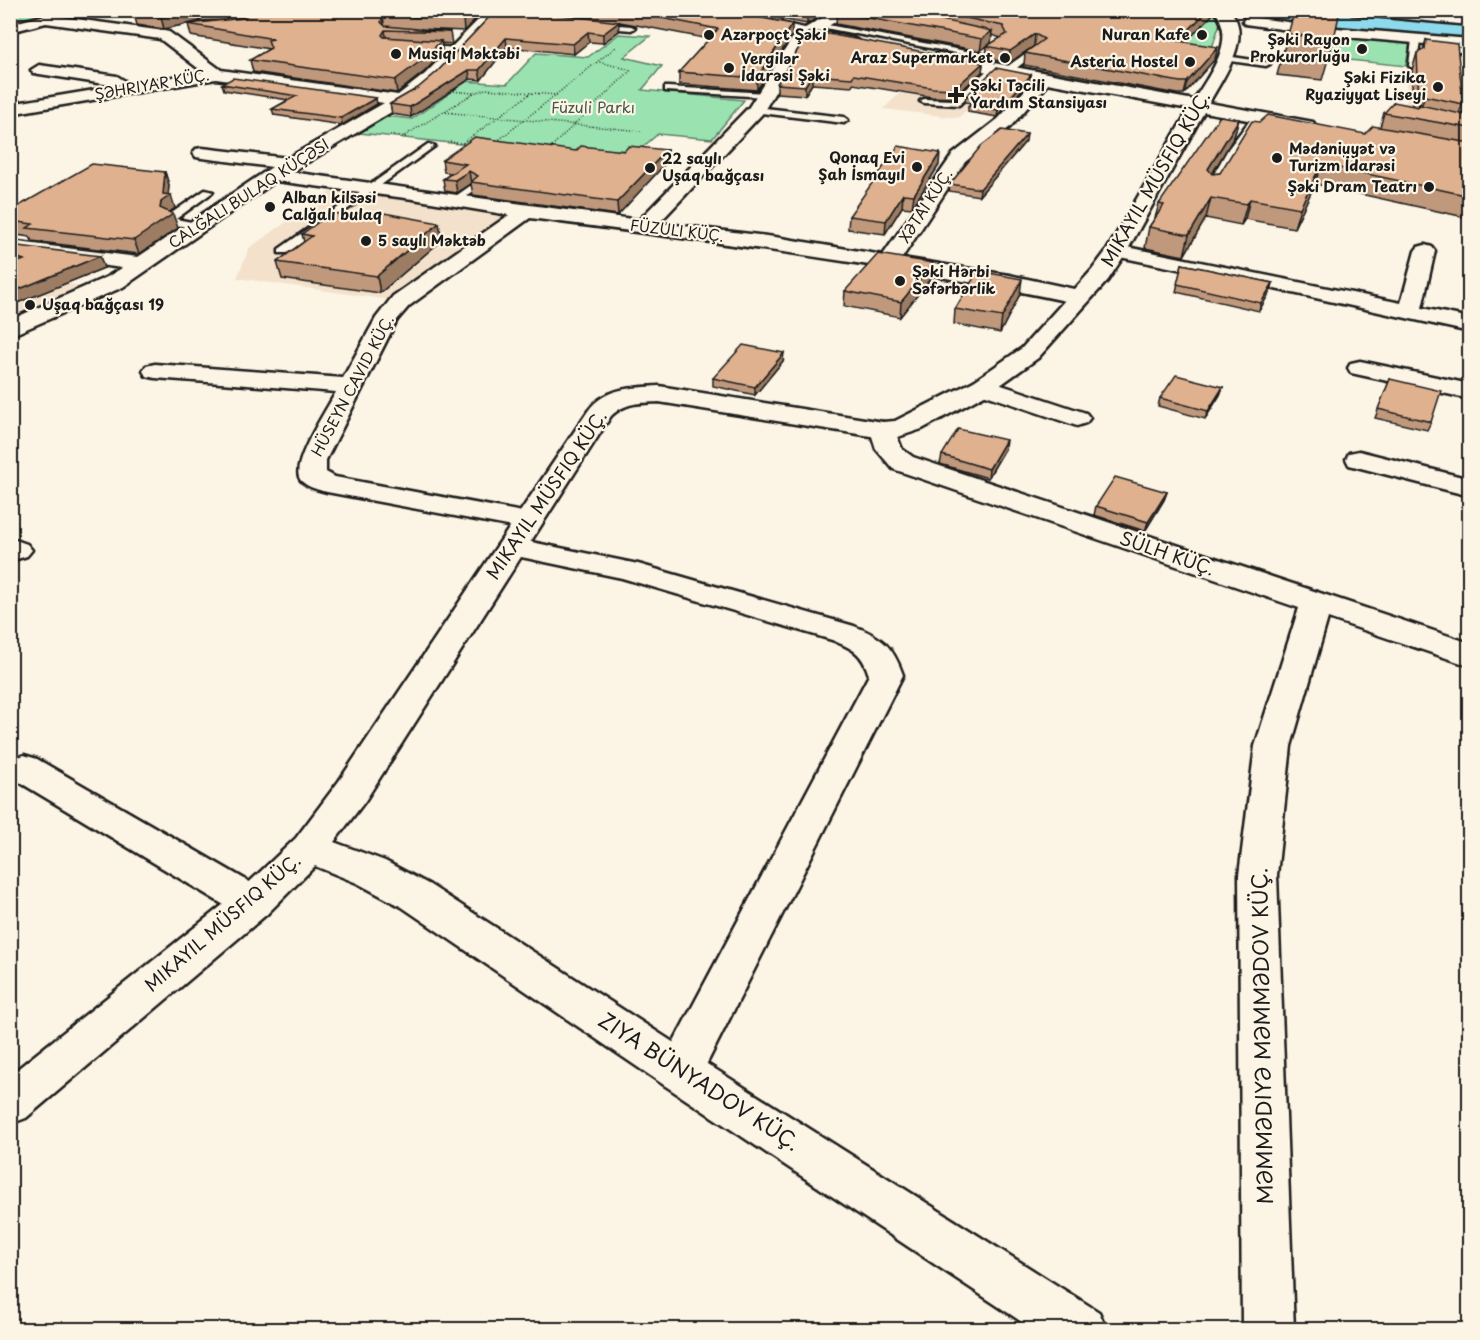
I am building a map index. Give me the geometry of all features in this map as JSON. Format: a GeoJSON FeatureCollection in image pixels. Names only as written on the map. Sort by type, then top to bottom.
{"type":"FeatureCollection","features":[{"type":"Feature","properties":{"kind":"street"},"geometry":{"type":"LineString","coordinates":[[693,10],[813,29],[976,60],[1000,70],[1324,130]]}},
{"type":"Feature","properties":{"kind":"street"},"geometry":{"type":"LineString","coordinates":[[644,227],[756,110],[796,41],[847,10]]}},
{"type":"Feature","properties":{"kind":"street"},"geometry":{"type":"LineString","coordinates":[[10,1102],[253,903],[309,848],[352,791],[601,411],[612,401],[644,393],[688,397],[883,430],[898,429],[913,424],[983,386],[1030,352],[1080,297],[1117,251],[1200,106],[1229,32],[1227,15],[1221,10]]}},
{"type":"Feature","properties":{"kind":"street"},"geometry":{"type":"LineString","coordinates":[[1352,10],[1470,21]]}},
{"type":"Feature","properties":{"kind":"street"},"geometry":{"type":"LineString","coordinates":[[474,11],[499,12]]}},
{"type":"Feature","properties":{"kind":"street"},"geometry":{"type":"LineString","coordinates":[[10,329],[90,295],[142,264],[272,175],[401,100],[431,77],[462,44],[499,12]]}},
{"type":"Feature","properties":{"kind":"street"},"geometry":{"type":"LineString","coordinates":[[112,28],[142,16]]}},
{"type":"Feature","properties":{"kind":"street"},"geometry":{"type":"LineString","coordinates":[[10,28],[46,19],[164,35],[182,31]]}},
{"type":"Feature","properties":{"kind":"street"},"geometry":{"type":"LineString","coordinates":[[1229,32],[1256,19],[1324,31],[1470,44]]}},
{"type":"Feature","properties":{"kind":"street"},"geometry":{"type":"LineString","coordinates":[[1229,32],[1256,19]]}},
{"type":"Feature","properties":{"kind":"street"},"geometry":{"type":"LineString","coordinates":[[164,35],[216,74]]}},
{"type":"Feature","properties":{"kind":"street"},"geometry":{"type":"LineString","coordinates":[[413,40],[462,44]]}},
{"type":"Feature","properties":{"kind":"street"},"geometry":{"type":"LineString","coordinates":[[39,70],[126,83],[139,88]]}},
{"type":"Feature","properties":{"kind":"street","name":"ŞƏHRIYAR KÜÇ."},"geometry":{"type":"LineString","coordinates":[[10,110],[216,74],[401,100]]}},
{"type":"Feature","properties":{"kind":"street","name":"XƏTAI KÜÇ."},"geometry":{"type":"LineString","coordinates":[[890,262],[959,158],[1004,123],[1045,78]]}},
{"type":"Feature","properties":{"kind":"street"},"geometry":{"type":"LineString","coordinates":[[202,153],[290,164]]}},
{"type":"Feature","properties":{"kind":"street","name":"FÜZULI KÜÇ."},"geometry":{"type":"LineString","coordinates":[[272,175],[370,188],[465,194],[526,212],[775,243],[1040,288],[1080,297]]}},
{"type":"Feature","properties":{"kind":"street","name":"HÜSEYN CAVID KÜÇ."},"geometry":{"type":"LineString","coordinates":[[520,534],[327,484],[312,476],[313,460],[387,318],[401,301],[526,212]]}},
{"type":"Feature","properties":{"kind":"street"},"geometry":{"type":"LineString","coordinates":[[10,247],[142,264]]}},
{"type":"Feature","properties":{"kind":"street"},"geometry":{"type":"LineString","coordinates":[[1117,251],[1270,281],[1470,325]]}},
{"type":"Feature","properties":{"kind":"street"},"geometry":{"type":"LineString","coordinates":[[1410,312],[1425,251]]}},
{"type":"Feature","properties":{"kind":"street"},"geometry":{"type":"LineString","coordinates":[[1359,368],[1470,392]]}},
{"type":"Feature","properties":{"kind":"street"},"geometry":{"type":"LineString","coordinates":[[155,371],[352,386]]}},
{"type":"Feature","properties":{"kind":"street"},"geometry":{"type":"LineString","coordinates":[[983,386],[1077,418]]}},
{"type":"Feature","properties":{"kind":"street","name":"SÜLH KÜÇ."},"geometry":{"type":"LineString","coordinates":[[883,430],[887,448],[903,463],[1316,605],[1470,655]]}},
{"type":"Feature","properties":{"kind":"street"},"geometry":{"type":"LineString","coordinates":[[1359,459],[1470,488]]}},
{"type":"Feature","properties":{"kind":"street"},"geometry":{"type":"LineString","coordinates":[[520,534],[627,570],[843,633],[866,643],[881,656],[886,675],[680,1071]]}},
{"type":"Feature","properties":{"kind":"street","name":"MƏMMƏDIYƏ MƏMMƏDOV KÜÇ."},"geometry":{"type":"LineString","coordinates":[[1268,1329],[1258,875],[1273,746],[1316,605]]}},
{"type":"Feature","properties":{"kind":"street"},"geometry":{"type":"LineString","coordinates":[[24,768],[253,903]]}},
{"type":"Feature","properties":{"kind":"street","name":"ZIYA BÜNYADOV KÜÇ."},"geometry":{"type":"LineString","coordinates":[[309,848],[371,872],[416,896],[680,1071],[1082,1329]]}},
{"type":"Feature","properties":{"kind":"lane"},"geometry":{"type":"LineString","coordinates":[[588,24],[631,28]]}},
{"type":"Feature","properties":{"kind":"lane"},"geometry":{"type":"LineString","coordinates":[[1229,32],[1266,64]]}},
{"type":"Feature","properties":{"kind":"lane"},"geometry":{"type":"LineString","coordinates":[[1413,66],[1416,39]]}},
{"type":"Feature","properties":{"kind":"lane"},"geometry":{"type":"LineString","coordinates":[[976,60],[991,50]]}},
{"type":"Feature","properties":{"kind":"lane"},"geometry":{"type":"LineString","coordinates":[[924,102],[956,103],[1000,70],[1036,50]]}},
{"type":"Feature","properties":{"kind":"lane"},"geometry":{"type":"LineString","coordinates":[[1452,50],[1470,51]]}},
{"type":"Feature","properties":{"kind":"lane"},"geometry":{"type":"LineString","coordinates":[[668,89],[766,95]]}},
{"type":"Feature","properties":{"kind":"lane"},"geometry":{"type":"LineString","coordinates":[[756,110],[844,120]]}},
{"type":"Feature","properties":{"kind":"lane"},"geometry":{"type":"LineString","coordinates":[[1210,190],[1232,149],[1257,117]]}},
{"type":"Feature","properties":{"kind":"lane"},"geometry":{"type":"LineString","coordinates":[[283,251],[431,146]]}},
{"type":"Feature","properties":{"kind":"lane"},"geometry":{"type":"LineString","coordinates":[[198,225],[173,222],[170,219],[208,192]]}},
{"type":"Feature","properties":{"kind":"path"},"geometry":{"type":"LineString","coordinates":[[489,144],[496,142],[599,62],[630,35],[631,28]]}},
{"type":"Feature","properties":{"kind":"path"},"geometry":{"type":"LineString","coordinates":[[551,147],[631,70],[599,62]]}},
{"type":"Feature","properties":{"kind":"path"},"geometry":{"type":"LineString","coordinates":[[403,136],[486,88],[557,95]]}},
{"type":"Feature","properties":{"kind":"path"},"geometry":{"type":"LineString","coordinates":[[463,143],[531,93]]}},
{"type":"Feature","properties":{"kind":"path"},"geometry":{"type":"LineString","coordinates":[[443,112],[641,131]]}},
{"type":"Feature","properties":{"kind":"path"},"geometry":{"type":"LineString","coordinates":[[381,134],[413,137]]}},
{"type":"Feature","properties":{"kind":"path"},"geometry":{"type":"LineString","coordinates":[[443,141],[472,144]]}},
{"type":"Feature","properties":{"kind":"shaded area","name":"Şəki Fizika Ryaziyyat Liseyi"},"geometry":{"type":"Polygon","coordinates":[[[1430,51],[1469,55],[1469,116],[1406,105],[1407,67],[1427,69],[1430,51]]]}},
{"type":"Feature","properties":{"kind":"shaded area","name":"Şəki Təcili Yardım Stansiyası"},"geometry":{"type":"Polygon","coordinates":[[[953,75],[988,80],[987,91],[958,118],[883,109],[900,93],[926,97],[953,75]]]}},
{"type":"Feature","properties":{"kind":"shaded area","name":"5 saylı Məktəb"},"geometry":{"type":"Polygon","coordinates":[[[334,189],[428,201],[510,216],[390,300],[237,278],[249,248],[334,189]]]}},
{"type":"Feature","properties":{"kind":"shaded area","name":"Uşaq bağçası 19"},"geometry":{"type":"Polygon","coordinates":[[[11,265],[87,289],[11,320],[11,265]]]}},
{"type":"Feature","properties":{"kind":"green space"},"geometry":{"type":"Polygon","coordinates":[[[68,11],[11,26],[11,12],[68,11]]]}},
{"type":"Feature","properties":{"kind":"green space"},"geometry":{"type":"Polygon","coordinates":[[[1213,11],[1219,15],[1221,20],[1209,57],[1174,53],[1213,11]]]}},
{"type":"Feature","properties":{"kind":"green space","name":"Füzuli Parkı"},"geometry":{"type":"Polygon","coordinates":[[[619,34],[650,36],[624,57],[662,66],[642,90],[744,100],[712,139],[658,134],[625,162],[359,133],[386,116],[412,119],[446,96],[428,93],[450,80],[507,84],[536,53],[588,57],[619,34]]]}},
{"type":"Feature","properties":{"kind":"green space"},"geometry":{"type":"Polygon","coordinates":[[[1327,35],[1410,43],[1406,66],[1310,56],[1327,35]]]}},
{"type":"Feature","properties":{"kind":"building"},"geometry":{"type":"Polygon","coordinates":[[[144,10],[192,10],[161,17],[134,14],[144,10]]]}},
{"type":"Feature","properties":{"kind":"building"},"geometry":{"type":"Polygon","coordinates":[[[246,10],[471,10],[463,19],[383,16],[381,22],[385,26],[450,32],[385,30],[382,35],[384,37],[441,41],[422,60],[395,80],[250,60],[271,48],[268,40],[274,39],[188,24],[244,18],[248,14],[246,10]]]}},
{"type":"Feature","properties":{"kind":"building"},"geometry":{"type":"Polygon","coordinates":[[[496,10],[520,10],[619,22],[603,34],[588,32],[573,44],[506,38],[479,70],[469,70],[410,107],[390,104],[418,88],[437,72],[496,10]]]}},
{"type":"Feature","properties":{"kind":"building"},"geometry":{"type":"Polygon","coordinates":[[[613,10],[722,10],[792,24],[757,78],[679,72],[718,29],[613,10]]]}},
{"type":"Feature","properties":{"kind":"building"},"geometry":{"type":"Polygon","coordinates":[[[793,10],[812,10],[807,13],[793,10]]]}},
{"type":"Feature","properties":{"kind":"building"},"geometry":{"type":"Polygon","coordinates":[[[840,10],[1208,10],[1178,41],[1218,47],[1187,82],[1180,82],[1025,53],[1044,39],[1035,34],[1010,51],[987,46],[1007,34],[1003,26],[935,11],[928,17],[992,31],[982,39],[837,12],[840,10]]]}},
{"type":"Feature","properties":{"kind":"building"},"geometry":{"type":"Polygon","coordinates":[[[1295,10],[1340,10],[1334,39],[1288,34],[1295,10]]]}},
{"type":"Feature","properties":{"kind":"building"},"geometry":{"type":"Polygon","coordinates":[[[812,31],[983,63],[954,89],[933,88],[854,75],[852,78],[812,75],[805,86],[777,84],[808,33],[812,31]]]}},
{"type":"Feature","properties":{"kind":"building"},"geometry":{"type":"Polygon","coordinates":[[[1426,40],[1457,44],[1463,104],[1425,96],[1419,98],[1420,105],[1470,116],[1470,128],[1384,113],[1394,102],[1419,107],[1417,53],[1425,49],[1426,40]]]}},
{"type":"Feature","properties":{"kind":"building"},"geometry":{"type":"Polygon","coordinates":[[[996,68],[1031,75],[998,110],[968,106],[977,98],[966,96],[996,68]]]}},
{"type":"Feature","properties":{"kind":"building"},"geometry":{"type":"Polygon","coordinates":[[[233,78],[376,98],[341,118],[272,109],[297,96],[222,84],[233,78]]]}},
{"type":"Feature","properties":{"kind":"building"},"geometry":{"type":"Polygon","coordinates":[[[1268,115],[1365,134],[1373,126],[1470,143],[1470,196],[1321,164],[1300,208],[1250,199],[1247,204],[1211,198],[1189,235],[1149,227],[1164,205],[1159,204],[1220,116],[1239,119],[1208,169],[1212,174],[1220,173],[1252,121],[1260,122],[1268,115]]]}},
{"type":"Feature","properties":{"kind":"building"},"geometry":{"type":"Polygon","coordinates":[[[1002,130],[1027,134],[980,189],[950,184],[981,146],[1002,130]]]}},
{"type":"Feature","properties":{"kind":"building"},"geometry":{"type":"Polygon","coordinates":[[[475,137],[576,151],[581,146],[624,151],[629,146],[667,150],[617,202],[471,182],[478,176],[469,171],[455,180],[443,179],[466,164],[442,160],[475,137]]]}},
{"type":"Feature","properties":{"kind":"building"},"geometry":{"type":"Polygon","coordinates":[[[898,146],[940,153],[914,195],[903,194],[886,221],[849,216],[898,146]]]}},
{"type":"Feature","properties":{"kind":"building"},"geometry":{"type":"Polygon","coordinates":[[[92,164],[165,172],[163,194],[171,195],[161,202],[160,208],[173,214],[134,240],[27,228],[33,224],[10,221],[10,211],[92,164]]]}},
{"type":"Feature","properties":{"kind":"building"},"geometry":{"type":"Polygon","coordinates":[[[331,213],[375,218],[384,213],[439,223],[377,276],[277,262],[312,236],[302,234],[331,213]]]}},
{"type":"Feature","properties":{"kind":"building"},"geometry":{"type":"Polygon","coordinates":[[[10,245],[100,256],[10,293],[10,265],[24,260],[10,255],[10,245]]]}},
{"type":"Feature","properties":{"kind":"building"},"geometry":{"type":"Polygon","coordinates":[[[878,254],[933,263],[901,302],[845,291],[878,254]]]}},
{"type":"Feature","properties":{"kind":"building"},"geometry":{"type":"Polygon","coordinates":[[[1182,264],[1273,283],[1261,303],[1177,284],[1182,264]]]}},
{"type":"Feature","properties":{"kind":"building"},"geometry":{"type":"Polygon","coordinates":[[[978,271],[1022,279],[1002,317],[955,309],[978,271]]]}},
{"type":"Feature","properties":{"kind":"building"},"geometry":{"type":"Polygon","coordinates":[[[743,345],[784,353],[755,387],[713,378],[743,345]]]}},
{"type":"Feature","properties":{"kind":"building"},"geometry":{"type":"Polygon","coordinates":[[[1176,375],[1223,387],[1208,411],[1160,398],[1176,375]]]}},
{"type":"Feature","properties":{"kind":"building"},"geometry":{"type":"Polygon","coordinates":[[[1390,379],[1441,391],[1431,422],[1378,409],[1390,379]]]}},
{"type":"Feature","properties":{"kind":"building"},"geometry":{"type":"Polygon","coordinates":[[[958,429],[1006,440],[989,469],[942,455],[958,429]]]}},
{"type":"Feature","properties":{"kind":"building"},"geometry":{"type":"Polygon","coordinates":[[[1115,477],[1167,492],[1148,522],[1096,506],[1115,477]]]}},
{"type":"Feature","properties":{"kind":"waterway"},"geometry":{"type":"LineString","coordinates":[[1275,10],[1353,22],[1470,33]]}},
{"type":"Feature","properties":{"kind":"place","name":"Azərpoçt Şəki"},"geometry":{"type":"Point","coordinates":[709,35]}},
{"type":"Feature","properties":{"kind":"place","name":"Nuran Kafe"},"geometry":{"type":"Point","coordinates":[1202,35]}},
{"type":"Feature","properties":{"kind":"place","name":"Şəki Rayon Prokurorluğu"},"geometry":{"type":"Point","coordinates":[1362,49]}},
{"type":"Feature","properties":{"kind":"place","name":"Musiqi Məktəbi"},"geometry":{"type":"Point","coordinates":[396,54]}},
{"type":"Feature","properties":{"kind":"place","name":"Araz Supermarket"},"geometry":{"type":"Point","coordinates":[1005,58]}},
{"type":"Feature","properties":{"kind":"place","name":"Asteria Hostel"},"geometry":{"type":"Point","coordinates":[1190,62]}},
{"type":"Feature","properties":{"kind":"place","name":"Vergilər İdarəsi Şəki"},"geometry":{"type":"Point","coordinates":[729,68]}},
{"type":"Feature","properties":{"kind":"place","name":"Şəki Fizika Ryaziyyat Liseyi"},"geometry":{"type":"Point","coordinates":[1438,87]}},
{"type":"Feature","properties":{"kind":"place","name":"Şəki Təcili Yardım Stansiyası"},"geometry":{"type":"Point","coordinates":[956,95]}},
{"type":"Feature","properties":{"kind":"place","name":"Mədəniyyət və Turizm İdarəsi"},"geometry":{"type":"Point","coordinates":[1277,158]}},
{"type":"Feature","properties":{"kind":"place","name":"Qonaq Evi Şah İsmayıl"},"geometry":{"type":"Point","coordinates":[917,167]}},
{"type":"Feature","properties":{"kind":"place","name":"22 saylı Uşaq bağçası"},"geometry":{"type":"Point","coordinates":[650,168]}},
{"type":"Feature","properties":{"kind":"place","name":"Şəki Dram Teatrı"},"geometry":{"type":"Point","coordinates":[1429,187]}},
{"type":"Feature","properties":{"kind":"place","name":"Alban kilsəsi Calğalı bulaq"},"geometry":{"type":"Point","coordinates":[270,207]}},
{"type":"Feature","properties":{"kind":"place","name":"5 saylı Məktəb"},"geometry":{"type":"Point","coordinates":[366,241]}},
{"type":"Feature","properties":{"kind":"place","name":"Şəki Hərbi Səfərbərlik"},"geometry":{"type":"Point","coordinates":[900,281]}},
{"type":"Feature","properties":{"kind":"place","name":"Uşaq bağçası 19"},"geometry":{"type":"Point","coordinates":[30,305]}}]}
